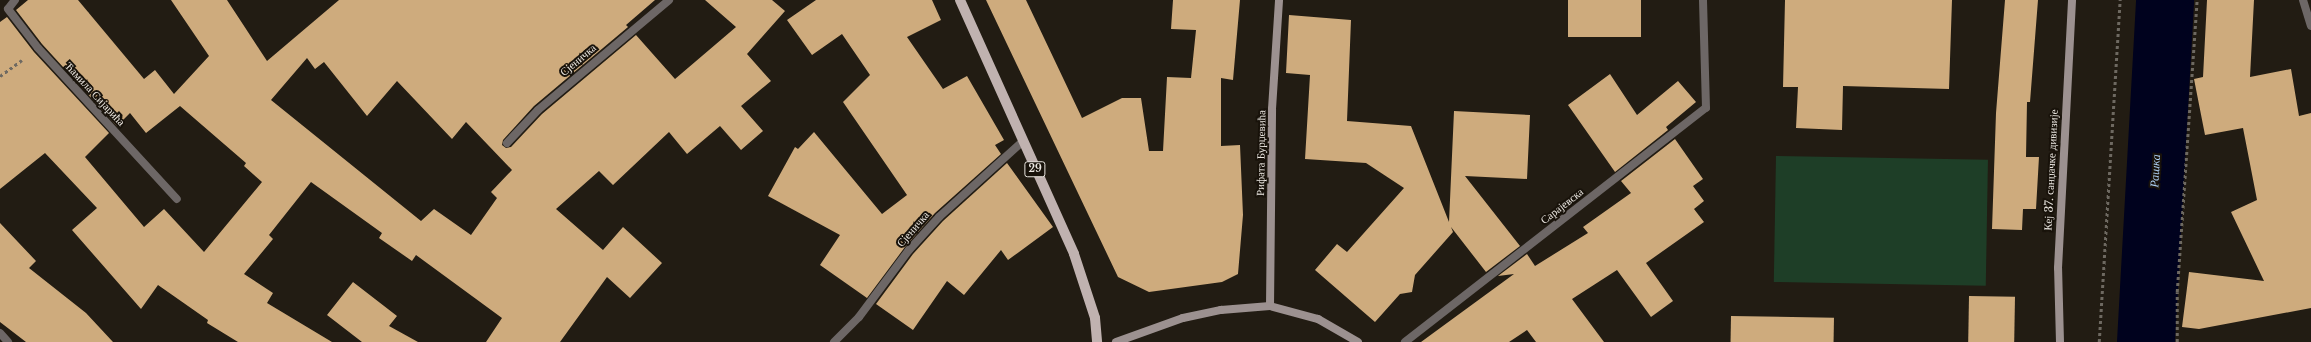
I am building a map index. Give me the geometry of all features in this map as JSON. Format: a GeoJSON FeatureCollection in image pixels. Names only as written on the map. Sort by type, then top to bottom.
{"type":"FeatureCollection","features":[{"type":"Feature","properties":{"kind":"main road","name":"29"},"geometry":{"type":"LineString","coordinates":[[960,0],[1022,142],[1058,216],[1086,283],[1095,318],[1097,342]]}},
{"type":"Feature","properties":{"kind":"street","name":"Ћамила Сијарића"},"geometry":{"type":"LineString","coordinates":[[15,0],[8,9],[38,48],[177,199]]}},
{"type":"Feature","properties":{"kind":"street","name":"Сјеничка"},"geometry":{"type":"LineString","coordinates":[[507,142],[538,110],[669,0]]}},
{"type":"Feature","properties":{"kind":"street","name":"Рифата Бурџевића"},"geometry":{"type":"LineString","coordinates":[[1270,306],[1272,109],[1278,0]]}},
{"type":"Feature","properties":{"kind":"street","name":"Сарајевска"},"geometry":{"type":"LineString","coordinates":[[1405,342],[1706,108],[1707,74],[1703,0]]}},
{"type":"Feature","properties":{"kind":"street","name":"Кеј 37. санџачке дивизије"},"geometry":{"type":"LineString","coordinates":[[2060,342],[2058,268],[2072,0]]}},
{"type":"Feature","properties":{"kind":"street"},"geometry":{"type":"LineString","coordinates":[[2303,0],[2311,26]]}},
{"type":"Feature","properties":{"kind":"street","name":"Сјеничка"},"geometry":{"type":"LineString","coordinates":[[834,342],[859,317],[909,250],[939,217],[1022,142]]}},
{"type":"Feature","properties":{"kind":"street"},"geometry":{"type":"LineString","coordinates":[[1116,342],[1183,318],[1221,310],[1270,306],[1318,319],[1358,342]]}},
{"type":"Feature","properties":{"kind":"street"},"geometry":{"type":"LineString","coordinates":[[0,333],[8,342]]}},
{"type":"Feature","properties":{"kind":"path"},"geometry":{"type":"LineString","coordinates":[[2099,342],[2120,0]]}},
{"type":"Feature","properties":{"kind":"path"},"geometry":{"type":"LineString","coordinates":[[2177,342],[2177,292],[2197,0]]}},
{"type":"Feature","properties":{"kind":"path"},"geometry":{"type":"LineString","coordinates":[[0,76],[38,48]]}},
{"type":"Feature","properties":{"kind":"green space"},"geometry":{"type":"Polygon","coordinates":[[[1776,156],[1988,160],[1986,286],[1774,282],[1776,156]]]}},
{"type":"Feature","properties":{"kind":"building"},"geometry":{"type":"Polygon","coordinates":[[[28,0],[78,0],[144,79],[155,70],[174,94],[209,56],[171,0],[227,0],[267,61],[339,0],[655,0],[626,25],[628,27],[534,106],[503,140],[502,145],[506,148],[511,147],[542,114],[636,35],[675,79],[736,27],[705,0],[772,0],[785,11],[747,54],[771,81],[741,106],[763,131],[741,150],[720,126],[687,154],[669,132],[613,185],[599,171],[556,209],[603,250],[623,227],[662,263],[630,298],[607,277],[560,342],[486,342],[502,318],[416,255],[412,261],[379,238],[382,233],[311,182],[269,235],[273,239],[244,274],[273,293],[267,303],[332,342],[238,342],[207,323],[208,320],[158,285],[141,309],[72,230],[97,208],[45,153],[0,189],[0,22],[7,17],[34,52],[109,133],[85,157],[144,227],[164,209],[204,252],[262,182],[244,166],[246,163],[180,106],[146,133],[130,113],[117,126],[42,44],[16,10],[28,0]],[[307,58],[271,100],[421,221],[434,209],[471,235],[497,198],[491,192],[512,170],[466,122],[452,139],[397,81],[367,116],[324,62],[315,69],[307,58]]]}},
{"type":"Feature","properties":{"kind":"building"},"geometry":{"type":"Polygon","coordinates":[[[816,0],[932,0],[941,20],[907,37],[943,89],[967,76],[1004,140],[995,145],[1001,154],[935,213],[905,247],[867,298],[820,265],[840,235],[768,196],[795,147],[798,149],[814,132],[882,214],[907,195],[843,102],[870,75],[842,34],[812,55],[787,20],[816,0]]]}},
{"type":"Feature","properties":{"kind":"building"},"geometry":{"type":"Polygon","coordinates":[[[986,0],[1026,0],[1082,118],[1122,98],[1141,98],[1149,151],[1163,151],[1167,77],[1191,78],[1196,30],[1171,29],[1173,0],[1240,0],[1233,80],[1221,78],[1221,146],[1240,145],[1243,215],[1238,274],[1222,282],[1149,292],[1118,277],[986,0]]]}},
{"type":"Feature","properties":{"kind":"building"},"geometry":{"type":"Polygon","coordinates":[[[1568,0],[1641,0],[1641,37],[1568,37],[1568,0]]]}},
{"type":"Feature","properties":{"kind":"building"},"geometry":{"type":"Polygon","coordinates":[[[1785,0],[1952,0],[1949,89],[1843,86],[1842,130],[1796,128],[1798,87],[1783,87],[1785,0]]]}},
{"type":"Feature","properties":{"kind":"building"},"geometry":{"type":"Polygon","coordinates":[[[2005,0],[2038,0],[2030,102],[2027,102],[2026,157],[2039,157],[2036,209],[2023,209],[2022,230],[1992,229],[1996,113],[2005,0]]]}},
{"type":"Feature","properties":{"kind":"building"},"geometry":{"type":"Polygon","coordinates":[[[2207,0],[2254,0],[2250,77],[2291,69],[2299,116],[2311,113],[2311,308],[2199,329],[2182,327],[2189,272],[2264,281],[2231,212],[2257,200],[2243,128],[2205,135],[2194,79],[2203,77],[2207,0]]]}},
{"type":"Feature","properties":{"kind":"building"},"geometry":{"type":"Polygon","coordinates":[[[1289,15],[1351,20],[1347,121],[1411,126],[1449,222],[1454,111],[1530,115],[1527,179],[1465,176],[1520,246],[1486,272],[1451,227],[1453,232],[1415,275],[1412,292],[1400,294],[1375,322],[1315,270],[1337,244],[1347,252],[1404,188],[1366,163],[1305,159],[1310,75],[1286,73],[1289,15]]]}},
{"type":"Feature","properties":{"kind":"building"},"geometry":{"type":"Polygon","coordinates":[[[1610,74],[1637,115],[1678,81],[1696,102],[1666,127],[1668,130],[1615,172],[1568,105],[1610,74]]]}},
{"type":"Feature","properties":{"kind":"building"},"geometry":{"type":"Polygon","coordinates":[[[1675,139],[1703,179],[1693,186],[1704,201],[1694,209],[1704,222],[1646,263],[1673,301],[1651,317],[1617,270],[1572,299],[1604,342],[1536,342],[1527,330],[1509,342],[1421,342],[1514,274],[1498,276],[1527,254],[1535,266],[1588,233],[1583,227],[1631,193],[1621,181],[1675,139]]]}},
{"type":"Feature","properties":{"kind":"building"},"geometry":{"type":"Polygon","coordinates":[[[1007,163],[1053,227],[1008,260],[1001,250],[964,295],[947,281],[913,330],[876,304],[913,254],[943,221],[1007,163]]]}},
{"type":"Feature","properties":{"kind":"building"},"geometry":{"type":"Polygon","coordinates":[[[0,223],[36,261],[29,268],[86,313],[113,342],[26,342],[0,322],[0,223]]]}},
{"type":"Feature","properties":{"kind":"building"},"geometry":{"type":"Polygon","coordinates":[[[353,282],[397,316],[389,326],[418,342],[362,342],[327,315],[353,282]]]}},
{"type":"Feature","properties":{"kind":"building"},"geometry":{"type":"Polygon","coordinates":[[[1969,296],[2015,297],[2014,342],[1968,342],[1969,296]]]}},
{"type":"Feature","properties":{"kind":"building"},"geometry":{"type":"Polygon","coordinates":[[[1731,316],[1834,318],[1834,342],[1731,342],[1731,316]]]}},
{"type":"Feature","properties":{"kind":"waterway","name":"Рашка"},"geometry":{"type":"LineString","coordinates":[[2146,342],[2165,0]]}}]}
